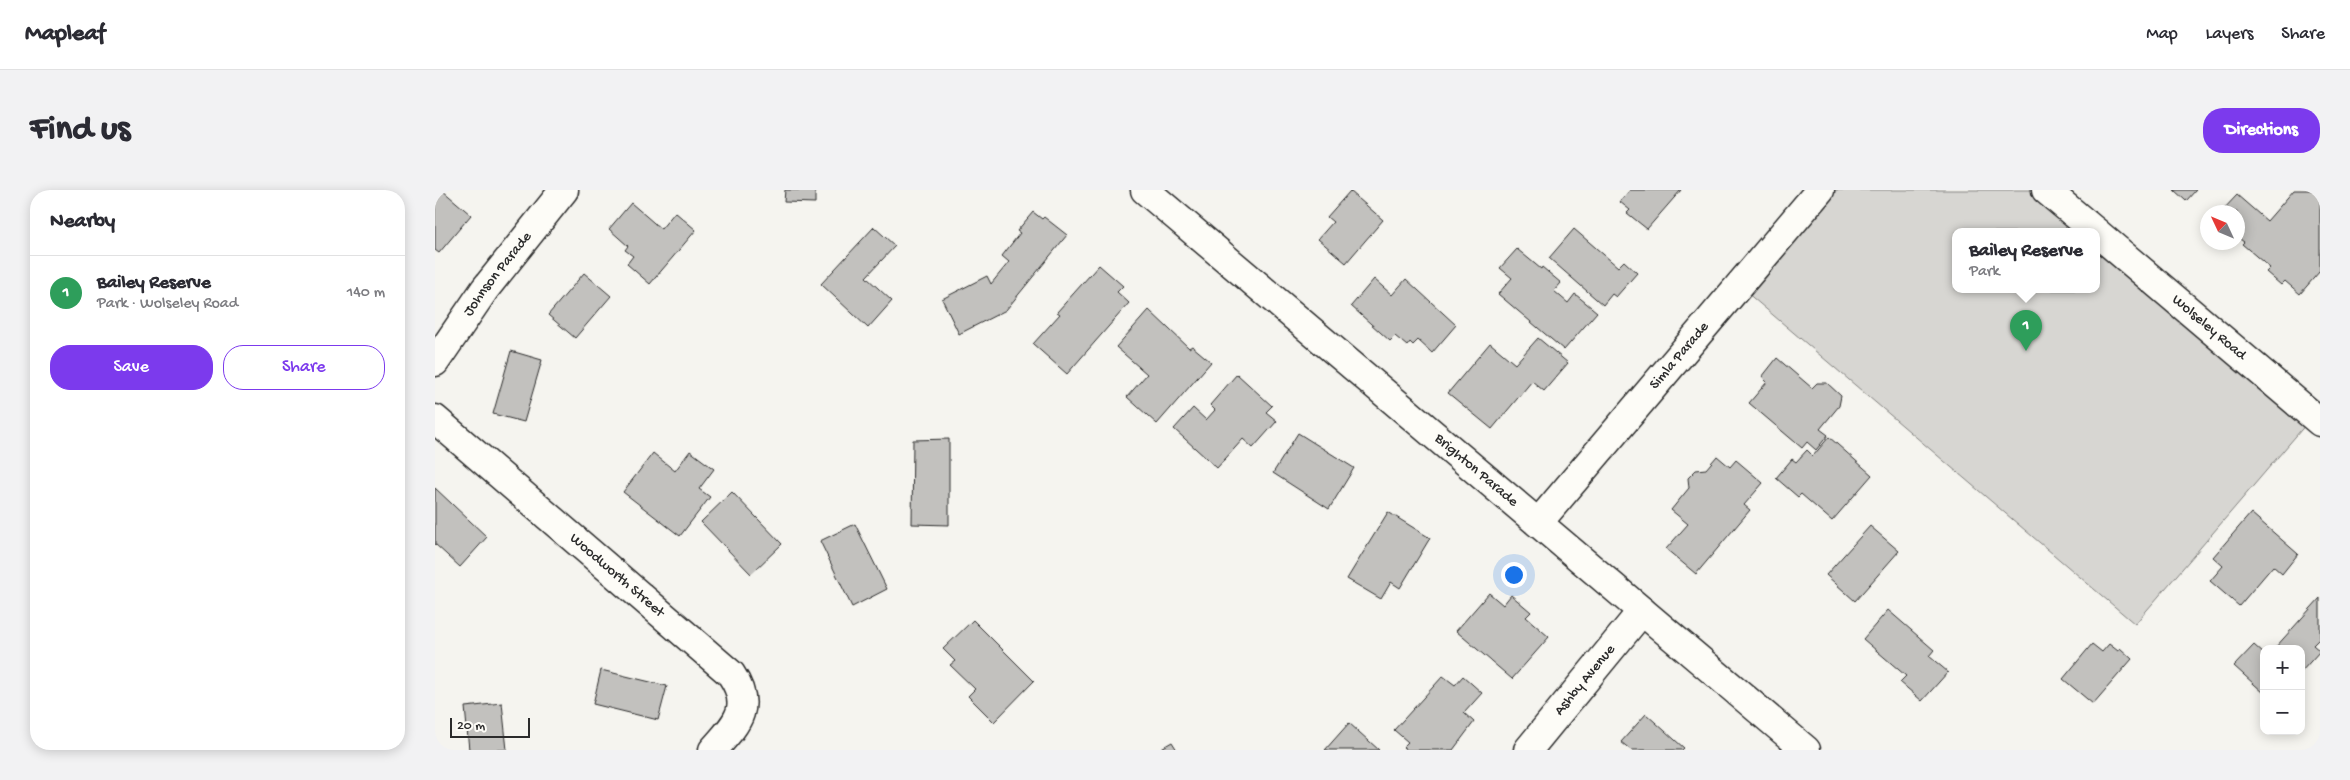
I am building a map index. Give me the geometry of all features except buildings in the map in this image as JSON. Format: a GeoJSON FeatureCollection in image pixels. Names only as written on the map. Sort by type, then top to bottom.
{"type":"FeatureCollection","features":[{"type":"Feature","properties":{"kind":"street","name":"Johnson Parade"},"geometry":{"type":"LineString","coordinates":[[435,362],[485,289],[564,190]]}},
{"type":"Feature","properties":{"kind":"street","name":"Brighton Parade"},"geometry":{"type":"LineString","coordinates":[[1145,190],[1807,750]]}},
{"type":"Feature","properties":{"kind":"street","name":"Simla Parade"},"geometry":{"type":"LineString","coordinates":[[1538,523],[1820,190]]}},
{"type":"Feature","properties":{"kind":"street","name":"Wolseley Road"},"geometry":{"type":"LineString","coordinates":[[2046,190],[2091,228]]}},
{"type":"Feature","properties":{"kind":"street","name":"Wolseley Road"},"geometry":{"type":"LineString","coordinates":[[2100,235],[2320,422]]}},
{"type":"Feature","properties":{"kind":"street","name":"Woodworth Street"},"geometry":{"type":"LineString","coordinates":[[435,419],[731,674],[739,686],[742,703],[739,720],[713,750]]}},
{"type":"Feature","properties":{"kind":"street","name":"Ashby Avenue"},"geometry":{"type":"LineString","coordinates":[[1528,750],[1642,611]]}},
{"type":"Feature","properties":{"kind":"shaded area"},"geometry":{"type":"Polygon","coordinates":[[[1820,190],[2046,190],[2091,228],[1952,228],[1952,293],[2100,293],[2100,235],[2313,416],[2135,624],[1739,286],[1820,190]]]}},
{"type":"Feature","properties":{"kind":"place","name":"Bailey Reserve"},"geometry":{"type":"Point","coordinates":[2026,351]}}]}
